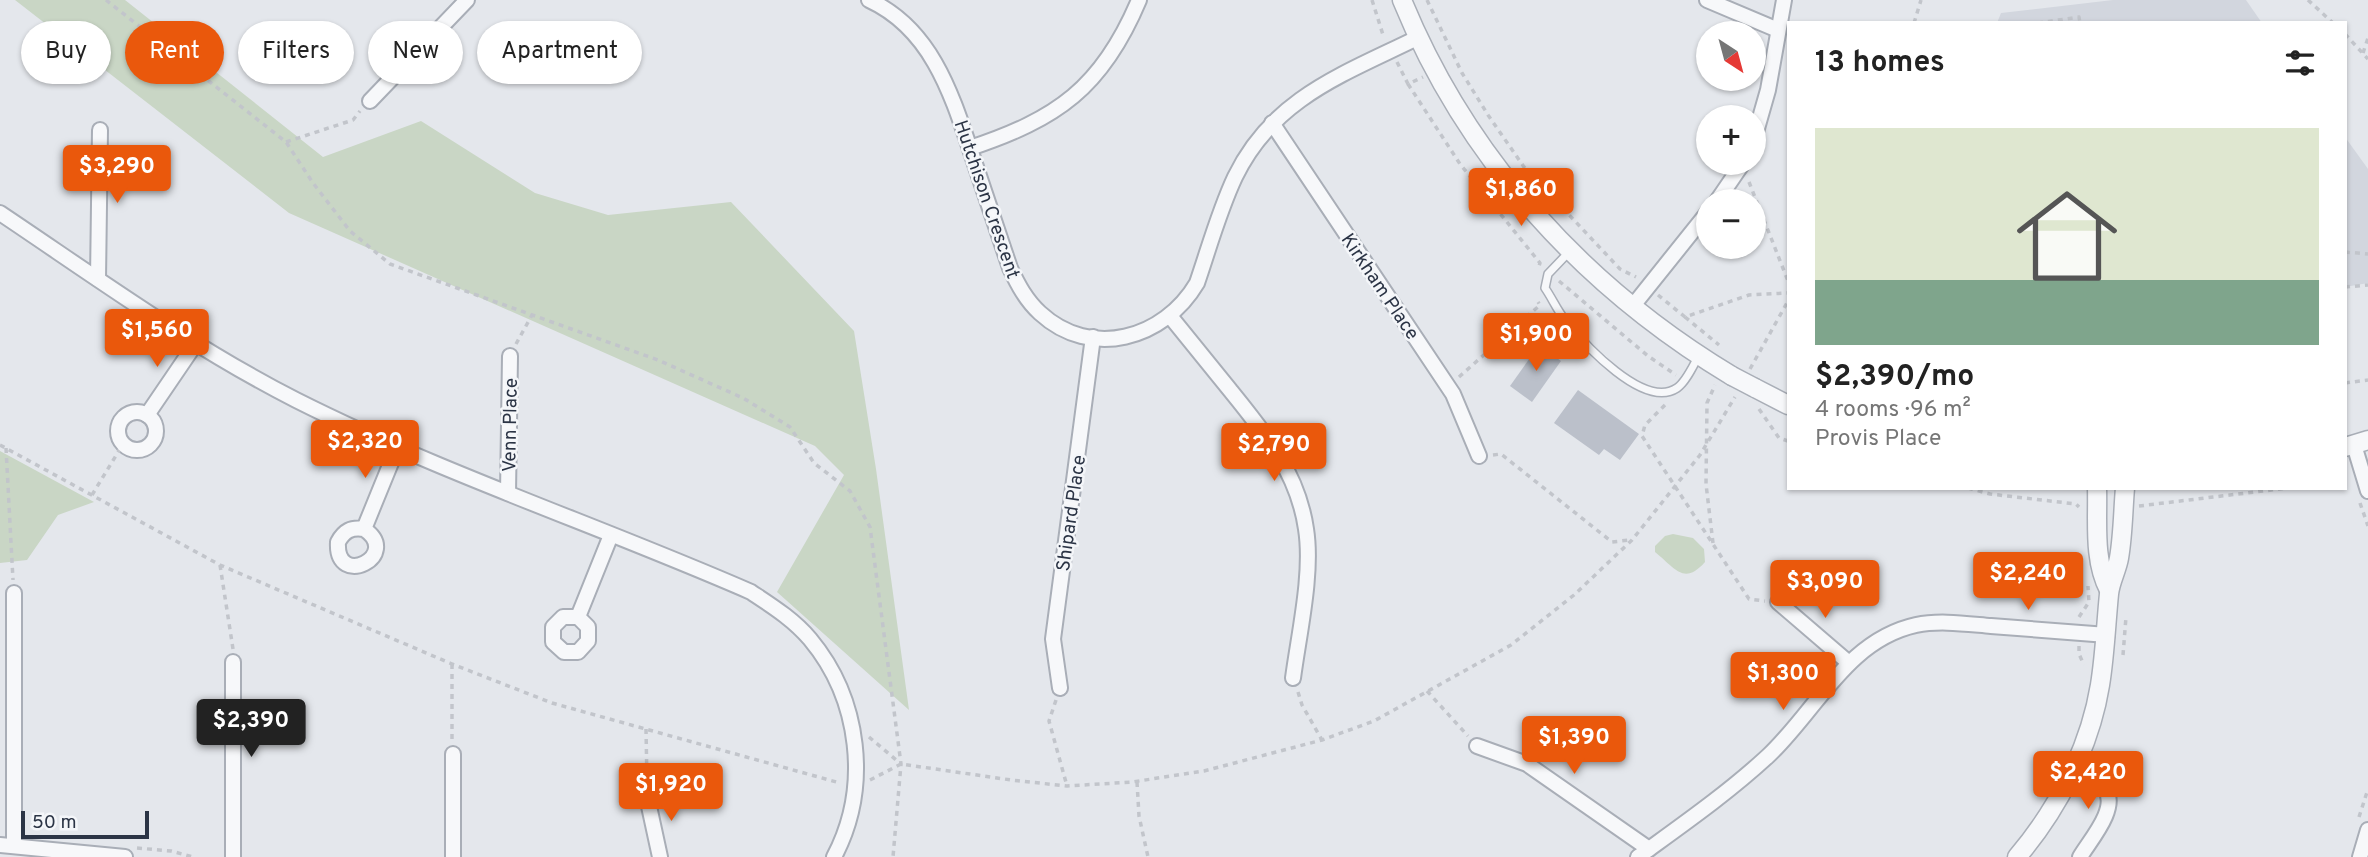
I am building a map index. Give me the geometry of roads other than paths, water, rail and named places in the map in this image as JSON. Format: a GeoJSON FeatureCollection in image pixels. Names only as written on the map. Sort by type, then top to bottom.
{"type":"FeatureCollection","features":[{"type":"Feature","properties":{"kind":"street"},"geometry":{"type":"LineString","coordinates":[[370,101],[467,0]]}},
{"type":"Feature","properties":{"kind":"street","name":"Hutchison Crescent"},"geometry":{"type":"LineString","coordinates":[[869,0],[905,24],[927,48],[945,77],[1010,268],[1021,292],[1048,320],[1070,332],[1115,339],[1135,335],[1162,322],[1189,295],[1197,283],[1235,178],[1251,149],[1272,123],[1298,100],[1328,82],[1418,38]]}},
{"type":"Feature","properties":{"kind":"street"},"geometry":{"type":"LineString","coordinates":[[970,148],[1011,134],[1063,105],[1092,79],[1105,63],[1127,29],[1139,0]]}},
{"type":"Feature","properties":{"kind":"street"},"geometry":{"type":"LineString","coordinates":[[1402,0],[1448,97],[1515,191],[1570,252],[1632,307],[1699,356],[1745,378],[1787,404]]}},
{"type":"Feature","properties":{"kind":"street"},"geometry":{"type":"LineString","coordinates":[[1707,0],[1778,30]]}},
{"type":"Feature","properties":{"kind":"street"},"geometry":{"type":"LineString","coordinates":[[1764,105],[1784,0]]}},
{"type":"Feature","properties":{"kind":"street","name":"Kirkham Place"},"geometry":{"type":"LineString","coordinates":[[1272,123],[1448,386],[1479,456]]}},
{"type":"Feature","properties":{"kind":"street"},"geometry":{"type":"LineString","coordinates":[[98,279],[100,130]]}},
{"type":"Feature","properties":{"kind":"street"},"geometry":{"type":"LineString","coordinates":[[0,213],[196,343],[295,399],[397,448],[751,592],[782,612],[809,637],[823,656],[841,688],[851,722],[855,744],[855,787],[851,812],[834,857]]}},
{"type":"Feature","properties":{"kind":"street"},"geometry":{"type":"LineString","coordinates":[[1632,307],[1696,227]]}},
{"type":"Feature","properties":{"kind":"street"},"geometry":{"type":"LineString","coordinates":[[1170,316],[1270,440],[1292,479],[1298,496],[1306,530],[1308,564],[1293,678]]}},
{"type":"Feature","properties":{"kind":"street","name":"Shipard Place"},"geometry":{"type":"LineString","coordinates":[[1059,688],[1053,639],[1093,337]]}},
{"type":"Feature","properties":{"kind":"street"},"geometry":{"type":"LineString","coordinates":[[148,415],[196,343]]}},
{"type":"Feature","properties":{"kind":"street","name":"Venn Place"},"geometry":{"type":"LineString","coordinates":[[508,494],[510,356]]}},
{"type":"Feature","properties":{"kind":"street"},"geometry":{"type":"LineString","coordinates":[[136,412],[148,415],[156,431],[152,443],[134,450],[123,444],[118,433],[125,416],[136,412]]}},
{"type":"Feature","properties":{"kind":"street"},"geometry":{"type":"LineString","coordinates":[[2356,444],[2368,491]]}},
{"type":"Feature","properties":{"kind":"street"},"geometry":{"type":"LineString","coordinates":[[364,529],[397,448]]}},
{"type":"Feature","properties":{"kind":"street"},"geometry":{"type":"LineString","coordinates":[[2097,490],[2098,554],[2104,581],[2109,590]]}},
{"type":"Feature","properties":{"kind":"street"},"geometry":{"type":"LineString","coordinates":[[2017,857],[2037,834],[2056,802],[2073,768],[2091,721],[2107,635],[2109,590],[2120,553],[2125,490]]}},
{"type":"Feature","properties":{"kind":"street"},"geometry":{"type":"LineString","coordinates":[[578,617],[611,535]]}},
{"type":"Feature","properties":{"kind":"street"},"geometry":{"type":"LineString","coordinates":[[14,593],[7,846],[125,857]]}},
{"type":"Feature","properties":{"kind":"street"},"geometry":{"type":"LineString","coordinates":[[1778,602],[1849,663]]}},
{"type":"Feature","properties":{"kind":"street"},"geometry":{"type":"LineString","coordinates":[[1477,746],[1527,764],[1644,853],[1738,783],[1771,753],[1849,663],[1869,645],[1892,632],[1919,625],[1947,623],[2107,635]]}},
{"type":"Feature","properties":{"kind":"street"},"geometry":{"type":"LineString","coordinates":[[233,662],[233,857]]}},
{"type":"Feature","properties":{"kind":"street"},"geometry":{"type":"LineString","coordinates":[[453,754],[453,857]]}},
{"type":"Feature","properties":{"kind":"street"},"geometry":{"type":"LineString","coordinates":[[2073,768],[2106,790],[2110,803],[2109,811],[2080,857]]}},
{"type":"Feature","properties":{"kind":"street"},"geometry":{"type":"LineString","coordinates":[[647,797],[660,857]]}},
{"type":"Feature","properties":{"kind":"street"},"geometry":{"type":"LineString","coordinates":[[2360,857],[2368,830]]}},
{"type":"Feature","properties":{"kind":"lane"},"geometry":{"type":"LineString","coordinates":[[1570,252],[1550,272],[1545,280],[1545,288],[1563,318],[1590,348],[1624,377],[1643,389],[1661,394],[1677,388],[1699,356]]}}]}
